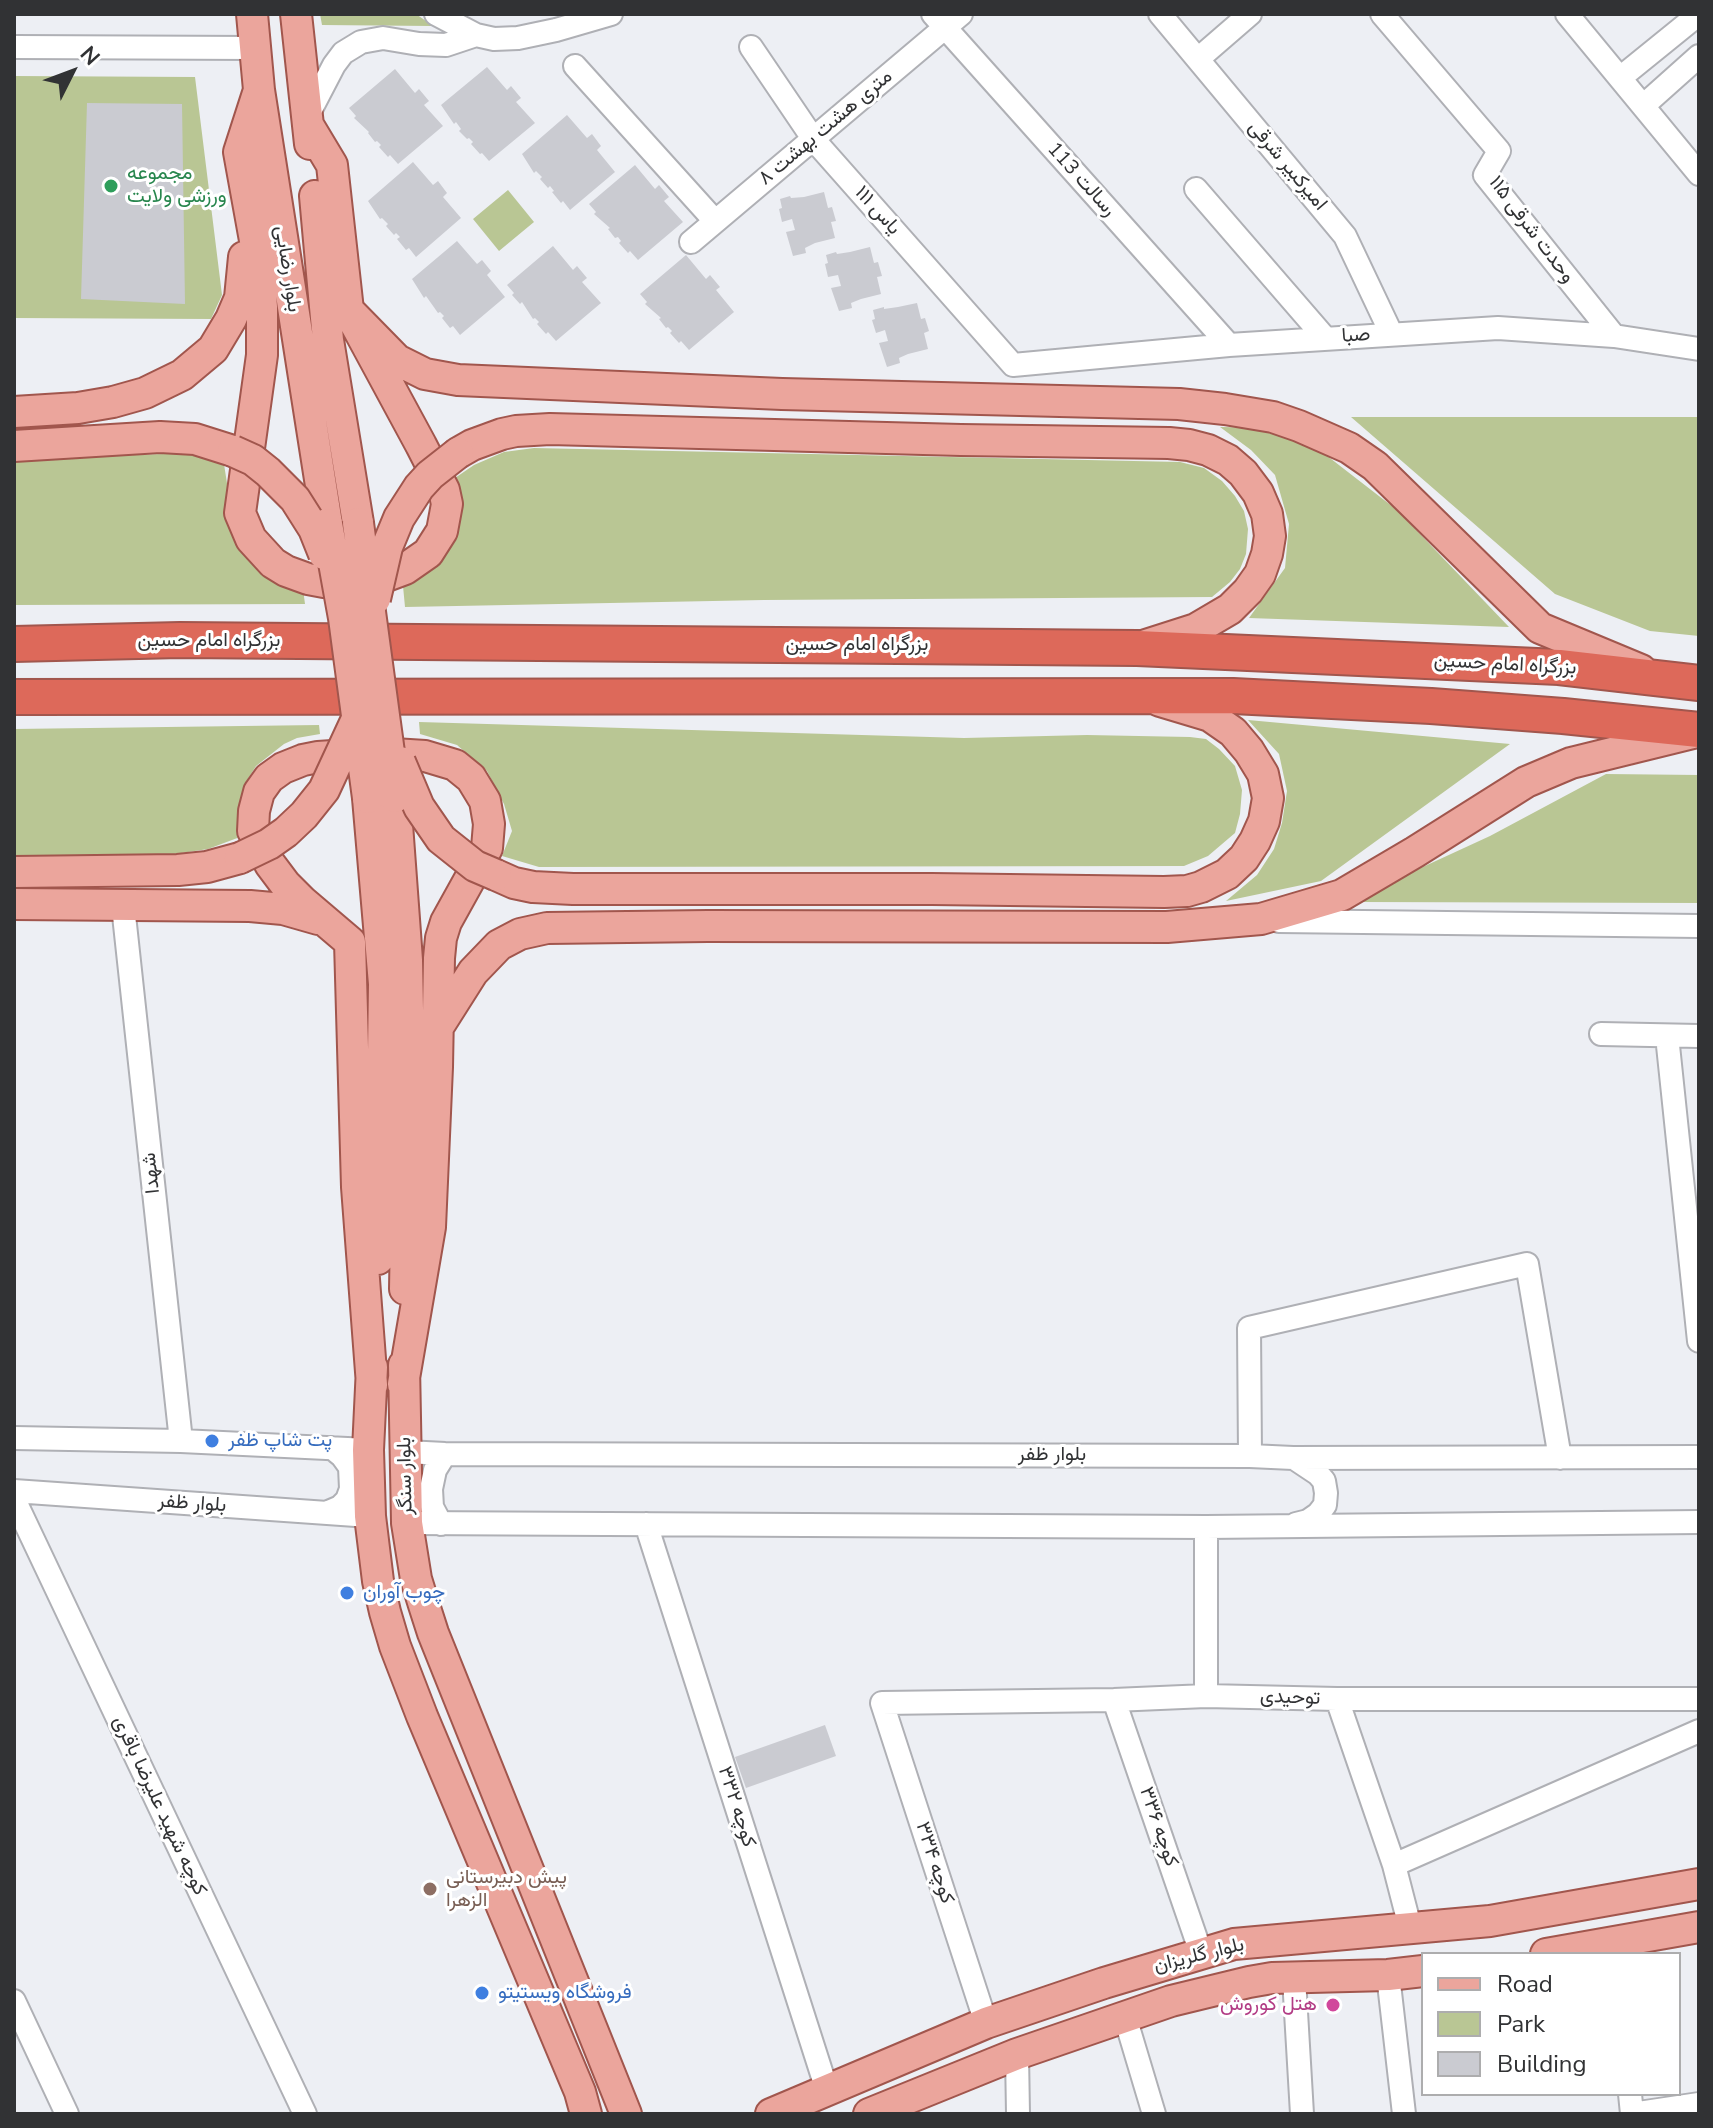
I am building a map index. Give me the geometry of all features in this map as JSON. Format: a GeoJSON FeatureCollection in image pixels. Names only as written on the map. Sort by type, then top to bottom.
{"type":"FeatureCollection","features":[{"type":"Feature","properties":{"kind":"highway","name":"بزرگراه امام حسین"},"geometry":{"type":"LineString","coordinates":[[14,644],[180,640],[1137,648],[1559,667],[1699,683]]}},
{"type":"Feature","properties":{"kind":"highway"},"geometry":{"type":"LineString","coordinates":[[14,697],[1233,696],[1431,706],[1699,730]]}},
{"type":"Feature","properties":{"kind":"main road","name":"بلوار رضایی"},"geometry":{"type":"LineString","coordinates":[[252,14],[259,90],[327,524],[358,618]]}},
{"type":"Feature","properties":{"kind":"main road","name":"بلوار رضایی"},"geometry":{"type":"LineString","coordinates":[[296,14],[328,340],[358,523],[358,618]]}},
{"type":"Feature","properties":{"kind":"main road"},"geometry":{"type":"LineString","coordinates":[[14,412],[78,408],[145,393],[182,375],[213,349],[240,298],[245,245],[239,152],[259,90]]}},
{"type":"Feature","properties":{"kind":"main road"},"geometry":{"type":"LineString","coordinates":[[239,152],[258,257],[262,334],[262,355],[240,513],[244,526],[260,552],[297,576],[324,582],[355,582],[373,580],[405,569],[428,553],[442,531],[447,504],[444,490],[348,310],[332,165],[308,120]]}},
{"type":"Feature","properties":{"kind":"main road"},"geometry":{"type":"LineString","coordinates":[[348,310],[397,360],[425,374],[458,380],[782,394],[1179,404],[1273,417],[1349,448],[1375,466],[1540,628],[1665,680]]}},
{"type":"Feature","properties":{"kind":"main road"},"geometry":{"type":"LineString","coordinates":[[358,618],[399,518],[419,487],[458,453],[472,445],[516,431],[550,429],[1169,443],[1208,450],[1228,460],[1243,473],[1258,493],[1267,514],[1270,536],[1260,574],[1230,609],[1196,629],[1137,648]]}},
{"type":"Feature","properties":{"kind":"main road"},"geometry":{"type":"LineString","coordinates":[[14,446],[160,437],[195,439],[253,460],[287,490],[305,513],[358,618],[381,797]]}},
{"type":"Feature","properties":{"kind":"main road"},"geometry":{"type":"LineString","coordinates":[[371,720],[429,824],[441,839],[475,866],[514,883],[533,887],[1187,891],[1227,874],[1244,858],[1264,821],[1268,798],[1263,774],[1233,732],[1210,716],[1143,696]]}},
{"type":"Feature","properties":{"kind":"main road"},"geometry":{"type":"LineString","coordinates":[[14,872],[178,870],[207,867],[240,858],[269,844],[296,825],[324,790],[371,720]]}},
{"type":"Feature","properties":{"kind":"main road"},"geometry":{"type":"LineString","coordinates":[[439,1026],[473,972],[499,945],[520,934],[547,928],[1167,927],[1261,919],[1342,895],[1526,782],[1571,763],[1699,730]]}},
{"type":"Feature","properties":{"kind":"main road"},"geometry":{"type":"LineString","coordinates":[[372,1385],[358,1200],[350,942],[285,884],[270,864],[253,831],[259,792],[269,778],[283,768],[318,757],[378,753],[425,756],[455,765],[471,778],[485,801],[489,824],[487,848],[446,922],[441,938],[430,1227],[403,1384]]}},
{"type":"Feature","properties":{"kind":"main road","name":"بلوار سنگر"},"geometry":{"type":"LineString","coordinates":[[381,797],[407,960],[409,1057],[403,1384],[407,1523],[416,1579],[433,1633],[627,2113]]}},
{"type":"Feature","properties":{"kind":"main road","name":"بلوار سنگر"},"geometry":{"type":"LineString","coordinates":[[381,797],[384,984],[381,1194],[368,1450],[370,1516],[378,1581],[395,1646],[422,1716],[582,2107]]}},
{"type":"Feature","properties":{"kind":"main road"},"geometry":{"type":"LineString","coordinates":[[14,904],[268,907],[301,913],[330,923]]}},
{"type":"Feature","properties":{"kind":"main road","name":"بلوار گلریزان"},"geometry":{"type":"LineString","coordinates":[[771,2114],[986,2023],[1234,1944],[1490,1921],[1699,1884]]}},
{"type":"Feature","properties":{"kind":"main road"},"geometry":{"type":"LineString","coordinates":[[1572,1952],[1612,1949],[1699,1927]]}},
{"type":"Feature","properties":{"kind":"main road","name":"بلوار گلریزان"},"geometry":{"type":"LineString","coordinates":[[869,2114],[1017,2054],[1171,2001],[1249,1982],[1421,1971]]}},
{"type":"Feature","properties":{"kind":"street"},"geometry":{"type":"LineString","coordinates":[[436,14],[476,35],[494,39],[518,38],[611,14]]}},
{"type":"Feature","properties":{"kind":"street","name":"امیرکبیر شرقی"},"geometry":{"type":"LineString","coordinates":[[1160,14],[1345,236],[1391,333]]}},
{"type":"Feature","properties":{"kind":"street"},"geometry":{"type":"LineString","coordinates":[[1198,59],[1250,14]]}},
{"type":"Feature","properties":{"kind":"street","name":"۱۱۵ وحدت شرقی"},"geometry":{"type":"LineString","coordinates":[[1382,14],[1499,151],[1485,175],[1614,336]]}},
{"type":"Feature","properties":{"kind":"street"},"geometry":{"type":"LineString","coordinates":[[1567,14],[1699,174]]}},
{"type":"Feature","properties":{"kind":"street"},"geometry":{"type":"LineString","coordinates":[[1620,78],[1699,14]]}},
{"type":"Feature","properties":{"kind":"street","name":"۸ متری هشت بهشت"},"geometry":{"type":"LineString","coordinates":[[691,242],[814,140],[946,19]]}},
{"type":"Feature","properties":{"kind":"street","name":"رسالت 113"},"geometry":{"type":"LineString","coordinates":[[946,19],[1229,345]]}},
{"type":"Feature","properties":{"kind":"street"},"geometry":{"type":"LineString","coordinates":[[308,120],[334,65],[343,53],[361,42],[383,38],[446,45],[476,35]]}},
{"type":"Feature","properties":{"kind":"street"},"geometry":{"type":"LineString","coordinates":[[14,47],[255,48]]}},
{"type":"Feature","properties":{"kind":"street","name":"یاس ۱۱۱"},"geometry":{"type":"LineString","coordinates":[[751,47],[814,140],[1013,365]]}},
{"type":"Feature","properties":{"kind":"street"},"geometry":{"type":"LineString","coordinates":[[1643,106],[1699,56]]}},
{"type":"Feature","properties":{"kind":"street"},"geometry":{"type":"LineString","coordinates":[[575,66],[715,221]]}},
{"type":"Feature","properties":{"kind":"street"},"geometry":{"type":"LineString","coordinates":[[1196,189],[1325,338]]}},
{"type":"Feature","properties":{"kind":"street","name":"صبا"},"geometry":{"type":"LineString","coordinates":[[1013,365],[1229,345],[1498,328],[1614,336],[1699,349]]}},
{"type":"Feature","properties":{"kind":"street","name":"شهدا"},"geometry":{"type":"LineString","coordinates":[[123,906],[181,1441]]}},
{"type":"Feature","properties":{"kind":"street"},"geometry":{"type":"LineString","coordinates":[[1246,920],[1699,926]]}},
{"type":"Feature","properties":{"kind":"street"},"geometry":{"type":"LineString","coordinates":[[1601,1034],[1699,1036]]}},
{"type":"Feature","properties":{"kind":"street"},"geometry":{"type":"LineString","coordinates":[[1667,1036],[1698,1328]]}},
{"type":"Feature","properties":{"kind":"street"},"geometry":{"type":"LineString","coordinates":[[1250,1456],[1249,1328],[1527,1264],[1560,1458]]}},
{"type":"Feature","properties":{"kind":"street"},"geometry":{"type":"LineString","coordinates":[[16,1432],[368,1450]]}},
{"type":"Feature","properties":{"kind":"street"},"geometry":{"type":"LineString","coordinates":[[326,1513],[340,1507],[351,1489],[350,1467],[332,1448]]}},
{"type":"Feature","properties":{"kind":"street","name":"بلوار ظفر"},"geometry":{"type":"LineString","coordinates":[[406,1452],[1293,1458],[1699,1457]]}},
{"type":"Feature","properties":{"kind":"street"},"geometry":{"type":"LineString","coordinates":[[441,1524],[432,1507],[431,1489],[435,1470],[445,1454]]}},
{"type":"Feature","properties":{"kind":"street"},"geometry":{"type":"LineString","coordinates":[[1291,1525],[1308,1521],[1318,1514],[1325,1505],[1326,1493],[1324,1481],[1318,1474],[1293,1458]]}},
{"type":"Feature","properties":{"kind":"street","name":"بلوار ظفر"},"geometry":{"type":"LineString","coordinates":[[14,1491],[370,1516]]}},
{"type":"Feature","properties":{"kind":"street","name":"کوچه شهید علیرضا باقری"},"geometry":{"type":"LineString","coordinates":[[14,1499],[305,2114]]}},
{"type":"Feature","properties":{"kind":"street"},"geometry":{"type":"LineString","coordinates":[[407,1523],[1206,1527],[1699,1522]]}},
{"type":"Feature","properties":{"kind":"street","name":"کوچه ۳۳۲"},"geometry":{"type":"LineString","coordinates":[[646,1524],[827,2090]]}},
{"type":"Feature","properties":{"kind":"street"},"geometry":{"type":"LineString","coordinates":[[1206,1527],[1206,1696]]}},
{"type":"Feature","properties":{"kind":"street","name":"توحیدی"},"geometry":{"type":"LineString","coordinates":[[882,1703],[1206,1696],[1699,1699]]}},
{"type":"Feature","properties":{"kind":"street"},"geometry":{"type":"LineString","coordinates":[[1337,1699],[1394,1865],[1410,1927]]}},
{"type":"Feature","properties":{"kind":"street","name":"کوچه ۳۳۶"},"geometry":{"type":"LineString","coordinates":[[1114,1700],[1201,1953]]}},
{"type":"Feature","properties":{"kind":"street","name":"کوچه ۳۳۴"},"geometry":{"type":"LineString","coordinates":[[882,1703],[986,2023]]}},
{"type":"Feature","properties":{"kind":"street"},"geometry":{"type":"LineString","coordinates":[[1394,1865],[1699,1731]]}},
{"type":"Feature","properties":{"kind":"street"},"geometry":{"type":"LineString","coordinates":[[1388,1975],[1404,2114]]}},
{"type":"Feature","properties":{"kind":"street"},"geometry":{"type":"LineString","coordinates":[[1294,1978],[1302,2114]]}},
{"type":"Feature","properties":{"kind":"street"},"geometry":{"type":"LineString","coordinates":[[14,2001],[67,2114]]}},
{"type":"Feature","properties":{"kind":"street"},"geometry":{"type":"LineString","coordinates":[[1125,2017],[1154,2114]]}},
{"type":"Feature","properties":{"kind":"street"},"geometry":{"type":"LineString","coordinates":[[1017,2054],[1018,2114]]}},
{"type":"Feature","properties":{"kind":"street"},"geometry":{"type":"LineString","coordinates":[[1632,2114],[1699,2104]]}},
{"type":"Feature","properties":{"kind":"green space"},"geometry":{"type":"Polygon","coordinates":[[[320,14],[416,14],[433,26],[322,25],[320,14]]]}},
{"type":"Feature","properties":{"kind":"green space","name":"مجموعه ورزشی ولایت"},"geometry":{"type":"Polygon","coordinates":[[[14,76],[195,77],[222,295],[211,319],[14,318],[14,76]]]}},
{"type":"Feature","properties":{"kind":"green space"},"geometry":{"type":"Polygon","coordinates":[[[508,190],[534,222],[499,251],[473,219],[508,190]]]}},
{"type":"Feature","properties":{"kind":"green space"},"geometry":{"type":"Polygon","coordinates":[[[1351,417],[1699,417],[1699,636],[1650,631],[1555,594],[1351,417]]]}},
{"type":"Feature","properties":{"kind":"green space"},"geometry":{"type":"Polygon","coordinates":[[[1220,427],[1283,428],[1326,455],[1397,510],[1509,627],[1249,618],[1285,568],[1289,524],[1275,475],[1251,450],[1220,427]]]}},
{"type":"Feature","properties":{"kind":"green space"},"geometry":{"type":"Polygon","coordinates":[[[534,448],[1180,462],[1204,468],[1222,481],[1235,496],[1244,511],[1248,529],[1246,554],[1230,582],[1212,597],[764,600],[405,607],[403,586],[420,578],[440,562],[451,544],[459,519],[455,478],[474,465],[504,452],[534,448]]]}},
{"type":"Feature","properties":{"kind":"green space"},"geometry":{"type":"Polygon","coordinates":[[[192,453],[224,464],[233,522],[303,589],[305,604],[14,605],[14,461],[192,453]]]}},
{"type":"Feature","properties":{"kind":"green space"},"geometry":{"type":"Polygon","coordinates":[[[1248,720],[1510,744],[1321,881],[1226,901],[1257,875],[1274,849],[1287,791],[1279,754],[1248,720]]]}},
{"type":"Feature","properties":{"kind":"green space"},"geometry":{"type":"Polygon","coordinates":[[[419,722],[964,738],[1087,735],[1190,737],[1206,739],[1235,766],[1242,790],[1240,814],[1235,833],[1208,856],[1184,866],[539,867],[502,856],[512,831],[504,804],[487,771],[457,745],[420,734],[419,722]]]}},
{"type":"Feature","properties":{"kind":"green space"},"geometry":{"type":"Polygon","coordinates":[[[319,725],[320,734],[284,744],[256,766],[242,796],[238,817],[240,837],[208,849],[175,854],[14,858],[14,729],[319,725]]]}},
{"type":"Feature","properties":{"kind":"green space"},"geometry":{"type":"Polygon","coordinates":[[[1606,774],[1699,775],[1699,903],[1361,902],[1375,894],[1375,889],[1490,836],[1606,774]]]}},
{"type":"Feature","properties":{"kind":"building"},"geometry":{"type":"Polygon","coordinates":[[[487,67],[507,90],[511,86],[521,98],[516,102],[535,123],[489,161],[459,131],[461,129],[441,105],[487,67]]]}},
{"type":"Feature","properties":{"kind":"building"},"geometry":{"type":"Polygon","coordinates":[[[395,69],[415,93],[419,89],[429,101],[424,105],[443,126],[398,164],[379,147],[381,145],[354,118],[356,116],[349,108],[395,69]]]}},
{"type":"Feature","properties":{"kind":"building"},"geometry":{"type":"Polygon","coordinates":[[[87,103],[182,104],[185,304],[81,299],[87,103]]]}},
{"type":"Feature","properties":{"kind":"building"},"geometry":{"type":"Polygon","coordinates":[[[567,115],[587,138],[592,134],[601,146],[597,150],[615,172],[570,210],[540,179],[542,177],[536,171],[534,173],[522,154],[567,115]]]}},
{"type":"Feature","properties":{"kind":"building"},"geometry":{"type":"Polygon","coordinates":[[[413,162],[433,185],[438,181],[447,193],[443,197],[461,218],[416,257],[409,248],[406,250],[397,239],[400,237],[386,226],[388,224],[380,219],[368,201],[413,162]]]}},
{"type":"Feature","properties":{"kind":"building"},"geometry":{"type":"Polygon","coordinates":[[[635,165],[655,189],[659,185],[669,197],[664,201],[683,222],[638,260],[619,243],[618,237],[615,238],[589,204],[635,165]]]}},
{"type":"Feature","properties":{"kind":"building"},"geometry":{"type":"Polygon","coordinates":[[[824,192],[828,208],[832,207],[836,221],[831,222],[835,238],[815,243],[805,248],[806,253],[793,256],[786,232],[795,230],[792,219],[782,222],[780,199],[824,192]]]}},
{"type":"Feature","properties":{"kind":"building"},"geometry":{"type":"Polygon","coordinates":[[[457,241],[477,264],[482,260],[491,271],[487,275],[505,297],[460,335],[453,326],[450,328],[426,296],[424,298],[412,279],[457,241]]]}},
{"type":"Feature","properties":{"kind":"building"},"geometry":{"type":"Polygon","coordinates":[[[553,246],[573,270],[577,266],[587,278],[582,282],[601,303],[556,341],[537,324],[539,322],[512,295],[514,293],[507,285],[553,246]]]}},
{"type":"Feature","properties":{"kind":"building"},"geometry":{"type":"Polygon","coordinates":[[[870,247],[874,263],[878,262],[882,276],[877,277],[881,294],[851,303],[852,308],[839,311],[831,288],[841,286],[838,275],[828,277],[826,255],[870,247]]]}},
{"type":"Feature","properties":{"kind":"building"},"geometry":{"type":"Polygon","coordinates":[[[686,255],[706,279],[710,275],[720,287],[716,290],[734,312],[689,350],[670,333],[672,331],[645,304],[647,302],[640,294],[686,255]]]}},
{"type":"Feature","properties":{"kind":"building"},"geometry":{"type":"Polygon","coordinates":[[[917,303],[921,319],[925,318],[929,331],[924,333],[928,349],[908,354],[899,358],[900,363],[887,367],[879,343],[888,341],[885,330],[876,333],[873,310],[917,303]]]}},
{"type":"Feature","properties":{"kind":"building"},"geometry":{"type":"Polygon","coordinates":[[[825,1725],[836,1756],[746,1788],[735,1757],[825,1725]]]}},
{"type":"Feature","properties":{"kind":"place","name":"مجموعه ورزشی ولایت"},"geometry":{"type":"Point","coordinates":[111,186]}},
{"type":"Feature","properties":{"kind":"place","name":"پت شاپ ظفر"},"geometry":{"type":"Point","coordinates":[212,1441]}},
{"type":"Feature","properties":{"kind":"place","name":"چوب آوران"},"geometry":{"type":"Point","coordinates":[347,1593]}},
{"type":"Feature","properties":{"kind":"place","name":"پیش دبیرستانی الزهرا"},"geometry":{"type":"Point","coordinates":[430,1889]}},
{"type":"Feature","properties":{"kind":"place","name":"فروشگاه ویستیتو"},"geometry":{"type":"Point","coordinates":[482,1993]}},
{"type":"Feature","properties":{"kind":"place","name":"هتل کوروش"},"geometry":{"type":"Point","coordinates":[1333,2005]}}]}
